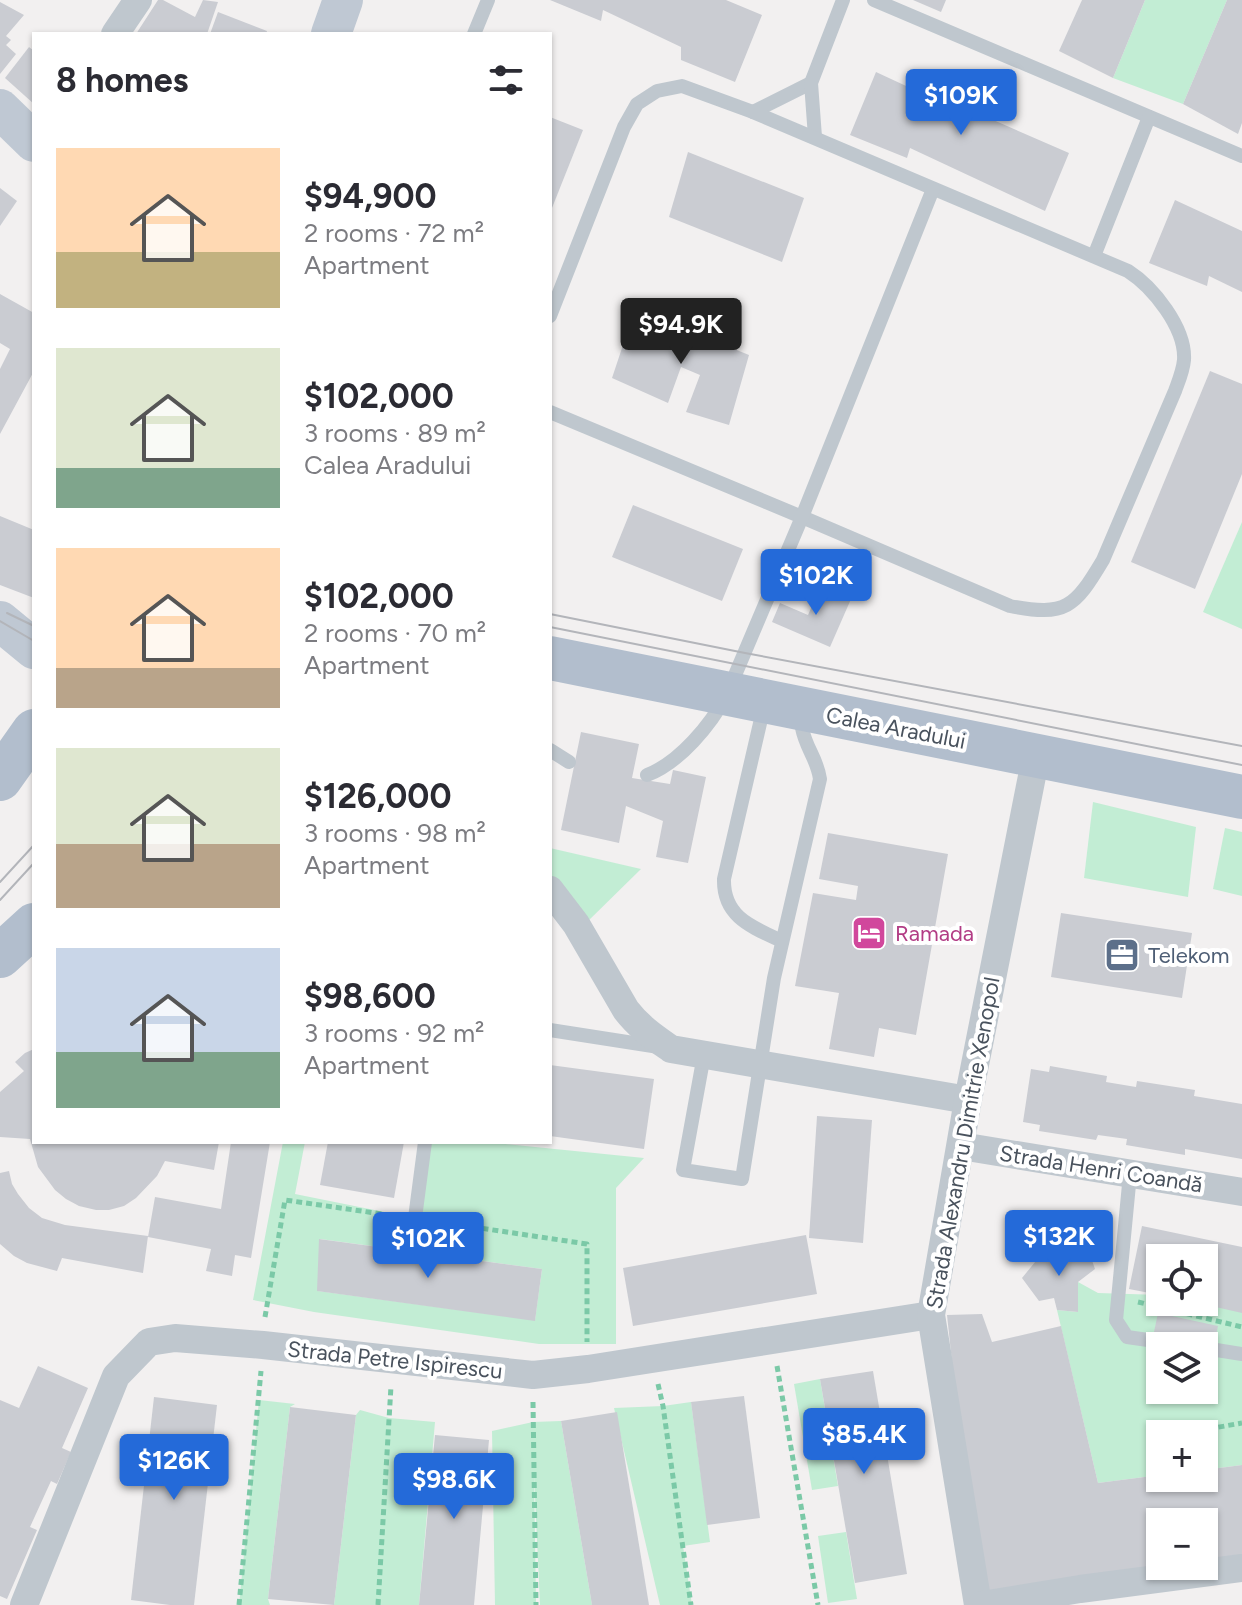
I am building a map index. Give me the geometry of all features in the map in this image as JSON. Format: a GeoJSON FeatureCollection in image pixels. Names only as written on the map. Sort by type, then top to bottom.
{"type":"FeatureCollection","features":[{"type":"Feature","properties":{"kind":"main road","name":"Calea Aradului"},"geometry":{"type":"LineString","coordinates":[[552,659],[752,713],[1034,766],[1242,816]]}},
{"type":"Feature","properties":{"kind":"main road","name":"Calea Aradului"},"geometry":{"type":"LineString","coordinates":[[552,690],[752,713],[1034,766],[1242,797]]}},
{"type":"Feature","properties":{"kind":"main road"},"geometry":{"type":"LineString","coordinates":[[0,779],[32,734]]}},
{"type":"Feature","properties":{"kind":"main road"},"geometry":{"type":"LineString","coordinates":[[0,956],[32,927]]}},
{"type":"Feature","properties":{"kind":"street"},"geometry":{"type":"LineString","coordinates":[[116,32],[138,0]]}},
{"type":"Feature","properties":{"kind":"street"},"geometry":{"type":"LineString","coordinates":[[332,32],[343,0]]}},
{"type":"Feature","properties":{"kind":"street"},"geometry":{"type":"LineString","coordinates":[[0,109],[32,140]]}},
{"type":"Feature","properties":{"kind":"street"},"geometry":{"type":"LineString","coordinates":[[0,621],[32,647]]}},
{"type":"Feature","properties":{"kind":"street","name":"Strada Alexandru Dimitrie Xenopol"},"geometry":{"type":"LineString","coordinates":[[1034,766],[968,1100],[931,1315],[980,1605],[1084,1597],[1242,1568]]}},
{"type":"Feature","properties":{"kind":"street"},"geometry":{"type":"LineString","coordinates":[[552,893],[576,924],[626,1010],[650,1035],[671,1049],[968,1100]]}},
{"type":"Feature","properties":{"kind":"street","name":"Strada Henri Coandă"},"geometry":{"type":"LineString","coordinates":[[961,1146],[1242,1192]]}},
{"type":"Feature","properties":{"kind":"street","name":"Strada Petre Ispirescu"},"geometry":{"type":"LineString","coordinates":[[24,1605],[116,1376],[149,1342],[175,1338],[263,1345],[533,1375],[931,1315]]}},
{"type":"Feature","properties":{"kind":"lane"},"geometry":{"type":"LineString","coordinates":[[475,32],[488,0]]}},
{"type":"Feature","properties":{"kind":"lane"},"geometry":{"type":"LineString","coordinates":[[815,137],[811,83],[843,0]]}},
{"type":"Feature","properties":{"kind":"lane"},"geometry":{"type":"LineString","coordinates":[[874,0],[1242,156]]}},
{"type":"Feature","properties":{"kind":"lane"},"geometry":{"type":"LineString","coordinates":[[753,112],[811,83]]}},
{"type":"Feature","properties":{"kind":"lane"},"geometry":{"type":"LineString","coordinates":[[552,311],[624,127],[637,104],[657,91],[682,86],[815,137],[1128,271],[1153,291],[1174,325],[1185,356],[1175,391],[1103,560],[1076,599],[1058,610],[1039,612],[1010,606],[552,413]]}},
{"type":"Feature","properties":{"kind":"lane"},"geometry":{"type":"LineString","coordinates":[[1094,256],[1149,117]]}},
{"type":"Feature","properties":{"kind":"lane"},"geometry":{"type":"LineString","coordinates":[[782,941],[740,918],[724,894],[752,713],[802,517],[933,189]]}},
{"type":"Feature","properties":{"kind":"lane"},"geometry":{"type":"LineString","coordinates":[[647,775],[752,713]]}},
{"type":"Feature","properties":{"kind":"lane"},"geometry":{"type":"LineString","coordinates":[[704,1055],[683,1170],[742,1179],[782,941],[820,779],[816,761],[805,743],[752,713]]}},
{"type":"Feature","properties":{"kind":"lane"},"geometry":{"type":"LineString","coordinates":[[552,751],[569,762]]}},
{"type":"Feature","properties":{"kind":"lane"},"geometry":{"type":"LineString","coordinates":[[552,1030],[671,1049]]}},
{"type":"Feature","properties":{"kind":"lane"},"geometry":{"type":"LineString","coordinates":[[415,1218],[425,1144]]}},
{"type":"Feature","properties":{"kind":"lane"},"geometry":{"type":"LineString","coordinates":[[1130,1174],[1116,1320],[1127,1337],[1146,1340]]}},
{"type":"Feature","properties":{"kind":"lane"},"geometry":{"type":"LineString","coordinates":[[1218,1350],[1242,1354]]}},
{"type":"Feature","properties":{"kind":"path"},"geometry":{"type":"LineString","coordinates":[[239,1605],[263,1345],[285,1200],[587,1244],[588,1369]]}},
{"type":"Feature","properties":{"kind":"path"},"geometry":{"type":"LineString","coordinates":[[1127,1299],[1242,1327]]}},
{"type":"Feature","properties":{"kind":"path"},"geometry":{"type":"LineString","coordinates":[[772,1341],[818,1605]]}},
{"type":"Feature","properties":{"kind":"path"},"geometry":{"type":"LineString","coordinates":[[653,1359],[663,1406],[691,1605]]}},
{"type":"Feature","properties":{"kind":"path"},"geometry":{"type":"LineString","coordinates":[[378,1605],[393,1360]]}},
{"type":"Feature","properties":{"kind":"path"},"geometry":{"type":"LineString","coordinates":[[533,1375],[536,1605]]}},
{"type":"Feature","properties":{"kind":"path"},"geometry":{"type":"LineString","coordinates":[[1218,1427],[1242,1423]]}},
{"type":"Feature","properties":{"kind":"green space"},"geometry":{"type":"Polygon","coordinates":[[[1145,0],[1227,0],[1183,104],[1113,78],[1145,0]]]}},
{"type":"Feature","properties":{"kind":"green space"},"geometry":{"type":"Polygon","coordinates":[[[1242,522],[1242,629],[1203,612],[1242,522]]]}},
{"type":"Feature","properties":{"kind":"green space"},"geometry":{"type":"Polygon","coordinates":[[[1093,802],[1196,827],[1188,897],[1084,878],[1093,802]]]}},
{"type":"Feature","properties":{"kind":"green space"},"geometry":{"type":"Polygon","coordinates":[[[1225,828],[1242,832],[1242,896],[1213,889],[1225,828]]]}},
{"type":"Feature","properties":{"kind":"green space"},"geometry":{"type":"Polygon","coordinates":[[[552,848],[641,869],[585,924],[552,879],[552,848]]]}},
{"type":"Feature","properties":{"kind":"green space"},"geometry":{"type":"Polygon","coordinates":[[[283,1144],[305,1144],[295,1194],[414,1218],[425,1144],[506,1144],[644,1158],[616,1188],[616,1344],[539,1344],[314,1312],[253,1300],[283,1144]],[[320,1239],[318,1291],[535,1320],[542,1269],[320,1239]]]}},
{"type":"Feature","properties":{"kind":"green space"},"geometry":{"type":"Polygon","coordinates":[[[1078,1282],[1098,1293],[1146,1295],[1146,1316],[1218,1316],[1218,1301],[1242,1298],[1242,1465],[1218,1468],[1218,1420],[1146,1420],[1146,1477],[1098,1483],[1057,1310],[1078,1312],[1078,1282]]]}},
{"type":"Feature","properties":{"kind":"green space"},"geometry":{"type":"Polygon","coordinates":[[[820,1379],[838,1486],[812,1490],[794,1384],[820,1379]]]}},
{"type":"Feature","properties":{"kind":"green space"},"geometry":{"type":"Polygon","coordinates":[[[259,1400],[295,1404],[290,1407],[268,1599],[270,1605],[239,1605],[259,1400]]]}},
{"type":"Feature","properties":{"kind":"green space"},"geometry":{"type":"Polygon","coordinates":[[[691,1402],[710,1542],[683,1546],[692,1605],[660,1605],[614,1408],[691,1402]]]}},
{"type":"Feature","properties":{"kind":"green space"},"geometry":{"type":"Polygon","coordinates":[[[360,1410],[389,1418],[435,1422],[419,1605],[334,1605],[356,1415],[360,1410]]]}},
{"type":"Feature","properties":{"kind":"green space"},"geometry":{"type":"Polygon","coordinates":[[[561,1421],[592,1605],[540,1605],[534,1474],[536,1605],[495,1605],[492,1431],[533,1422],[561,1421]]]}},
{"type":"Feature","properties":{"kind":"green space"},"geometry":{"type":"Polygon","coordinates":[[[846,1532],[857,1599],[828,1603],[818,1536],[846,1532]]]}},
{"type":"Feature","properties":{"kind":"building"},"geometry":{"type":"Polygon","coordinates":[[[158,0],[195,17],[203,0],[218,2],[208,32],[137,32],[158,0]]]}},
{"type":"Feature","properties":{"kind":"building"},"geometry":{"type":"Polygon","coordinates":[[[550,0],[726,0],[762,15],[735,82],[681,60],[681,47],[603,10],[601,21],[550,0]]]}},
{"type":"Feature","properties":{"kind":"building"},"geometry":{"type":"Polygon","coordinates":[[[913,0],[946,0],[941,12],[913,0]]]}},
{"type":"Feature","properties":{"kind":"building"},"geometry":{"type":"Polygon","coordinates":[[[1082,0],[1145,0],[1113,78],[1059,51],[1082,0]]]}},
{"type":"Feature","properties":{"kind":"building"},"geometry":{"type":"Polygon","coordinates":[[[1227,0],[1242,0],[1242,123],[1238,134],[1183,104],[1227,0]]]}},
{"type":"Feature","properties":{"kind":"building"},"geometry":{"type":"Polygon","coordinates":[[[0,2],[24,15],[6,36],[11,40],[6,45],[16,54],[0,74],[0,2]]]}},
{"type":"Feature","properties":{"kind":"building"},"geometry":{"type":"Polygon","coordinates":[[[218,12],[267,31],[267,32],[211,32],[218,12]]]}},
{"type":"Feature","properties":{"kind":"building"},"geometry":{"type":"Polygon","coordinates":[[[29,47],[32,49],[32,102],[5,78],[29,47]]]}},
{"type":"Feature","properties":{"kind":"building"},"geometry":{"type":"Polygon","coordinates":[[[876,72],[947,105],[960,75],[1000,92],[991,119],[1069,153],[1045,211],[910,148],[907,158],[850,135],[876,72]]]}},
{"type":"Feature","properties":{"kind":"building"},"geometry":{"type":"Polygon","coordinates":[[[552,118],[583,130],[552,208],[552,118]]]}},
{"type":"Feature","properties":{"kind":"building"},"geometry":{"type":"Polygon","coordinates":[[[688,152],[804,198],[782,262],[669,217],[688,152]]]}},
{"type":"Feature","properties":{"kind":"building"},"geometry":{"type":"Polygon","coordinates":[[[0,188],[17,201],[0,226],[0,188]]]}},
{"type":"Feature","properties":{"kind":"building"},"geometry":{"type":"Polygon","coordinates":[[[1175,200],[1242,231],[1242,292],[1209,276],[1207,286],[1149,263],[1175,200]]]}},
{"type":"Feature","properties":{"kind":"building"},"geometry":{"type":"Polygon","coordinates":[[[0,294],[32,312],[32,375],[0,434],[0,369],[10,349],[0,343],[0,294]]]}},
{"type":"Feature","properties":{"kind":"building"},"geometry":{"type":"Polygon","coordinates":[[[635,309],[749,355],[729,425],[686,412],[700,375],[681,367],[668,403],[612,378],[635,309]]]}},
{"type":"Feature","properties":{"kind":"building"},"geometry":{"type":"Polygon","coordinates":[[[1210,371],[1242,384],[1242,474],[1195,589],[1131,562],[1210,371]]]}},
{"type":"Feature","properties":{"kind":"building"},"geometry":{"type":"Polygon","coordinates":[[[633,505],[743,549],[722,601],[612,557],[633,505]]]}},
{"type":"Feature","properties":{"kind":"building"},"geometry":{"type":"Polygon","coordinates":[[[0,516],[32,529],[32,597],[0,585],[0,516]]]}},
{"type":"Feature","properties":{"kind":"building"},"geometry":{"type":"Polygon","coordinates":[[[821,586],[851,599],[830,647],[772,622],[780,603],[808,615],[821,586]]]}},
{"type":"Feature","properties":{"kind":"building"},"geometry":{"type":"Polygon","coordinates":[[[581,732],[639,744],[632,778],[670,784],[673,770],[706,777],[688,863],[656,857],[663,821],[626,806],[619,843],[561,830],[581,732]]]}},
{"type":"Feature","properties":{"kind":"building","name":"Ramada"},"geometry":{"type":"Polygon","coordinates":[[[828,833],[948,854],[916,1035],[879,1028],[874,1057],[829,1049],[839,993],[795,986],[813,893],[856,900],[858,886],[819,879],[828,833]]]}},
{"type":"Feature","properties":{"kind":"building","name":"Telekom"},"geometry":{"type":"Polygon","coordinates":[[[1061,913],[1192,933],[1182,998],[1051,977],[1061,913]]]}},
{"type":"Feature","properties":{"kind":"building"},"geometry":{"type":"Polygon","coordinates":[[[32,1050],[32,1144],[219,1144],[214,1170],[165,1161],[157,1176],[136,1198],[124,1206],[109,1210],[79,1206],[66,1199],[38,1167],[30,1139],[0,1137],[0,1092],[24,1071],[15,1062],[32,1050]]]}},
{"type":"Feature","properties":{"kind":"building"},"geometry":{"type":"Polygon","coordinates":[[[552,1065],[654,1079],[644,1149],[552,1136],[552,1065]]]}},
{"type":"Feature","properties":{"kind":"building"},"geometry":{"type":"Polygon","coordinates":[[[1050,1066],[1107,1076],[1106,1082],[1136,1087],[1137,1081],[1195,1090],[1194,1096],[1242,1104],[1242,1159],[1185,1149],[1185,1155],[1126,1145],[1127,1139],[1098,1135],[1096,1140],[1039,1131],[1040,1125],[1023,1122],[1031,1069],[1049,1072],[1050,1066]]]}},
{"type":"Feature","properties":{"kind":"building"},"geometry":{"type":"Polygon","coordinates":[[[817,1116],[872,1120],[863,1243],[809,1238],[817,1116]]]}},
{"type":"Feature","properties":{"kind":"building"},"geometry":{"type":"Polygon","coordinates":[[[231,1144],[270,1144],[251,1258],[235,1255],[232,1276],[206,1271],[211,1249],[148,1237],[155,1197],[221,1209],[231,1144]]]}},
{"type":"Feature","properties":{"kind":"building"},"geometry":{"type":"Polygon","coordinates":[[[328,1144],[404,1144],[394,1198],[320,1185],[328,1144]]]}},
{"type":"Feature","properties":{"kind":"building"},"geometry":{"type":"Polygon","coordinates":[[[9,1171],[18,1194],[42,1218],[65,1225],[148,1236],[143,1273],[62,1258],[57,1271],[14,1256],[0,1244],[0,1173],[9,1171]]]}},
{"type":"Feature","properties":{"kind":"building"},"geometry":{"type":"Polygon","coordinates":[[[1142,1226],[1242,1247],[1242,1313],[1218,1308],[1218,1244],[1146,1244],[1146,1292],[1129,1289],[1142,1226]]]}},
{"type":"Feature","properties":{"kind":"building"},"geometry":{"type":"Polygon","coordinates":[[[806,1235],[817,1294],[633,1326],[623,1268],[806,1235]]]}},
{"type":"Feature","properties":{"kind":"building"},"geometry":{"type":"Polygon","coordinates":[[[319,1239],[542,1269],[535,1321],[317,1291],[319,1239]]]}},
{"type":"Feature","properties":{"kind":"building"},"geometry":{"type":"Polygon","coordinates":[[[1049,1245],[1072,1261],[1088,1249],[1095,1269],[1078,1282],[1078,1312],[1057,1310],[1054,1298],[1039,1301],[1022,1278],[1049,1245]]]}},
{"type":"Feature","properties":{"kind":"building"},"geometry":{"type":"Polygon","coordinates":[[[982,1314],[992,1342],[1061,1326],[1098,1483],[1146,1477],[1146,1492],[1218,1492],[1218,1468],[1242,1465],[1242,1568],[1218,1571],[1218,1508],[1146,1508],[1146,1580],[1156,1580],[978,1605],[947,1315],[982,1314]]]}},
{"type":"Feature","properties":{"kind":"building"},"geometry":{"type":"Polygon","coordinates":[[[1157,1316],[1218,1326],[1217,1332],[1154,1332],[1157,1316]]]}},
{"type":"Feature","properties":{"kind":"building"},"geometry":{"type":"Polygon","coordinates":[[[38,1366],[88,1388],[62,1448],[71,1452],[57,1484],[51,1481],[30,1527],[37,1530],[7,1599],[0,1596],[0,1400],[19,1408],[38,1366]]]}},
{"type":"Feature","properties":{"kind":"building"},"geometry":{"type":"Polygon","coordinates":[[[873,1371],[907,1574],[855,1583],[820,1379],[873,1371]]]}},
{"type":"Feature","properties":{"kind":"building"},"geometry":{"type":"Polygon","coordinates":[[[744,1396],[760,1518],[707,1525],[691,1402],[744,1396]]]}},
{"type":"Feature","properties":{"kind":"building"},"geometry":{"type":"Polygon","coordinates":[[[154,1397],[217,1405],[194,1605],[131,1600],[154,1397]]]}},
{"type":"Feature","properties":{"kind":"building"},"geometry":{"type":"Polygon","coordinates":[[[290,1407],[356,1415],[334,1605],[268,1599],[290,1407]]]}},
{"type":"Feature","properties":{"kind":"building"},"geometry":{"type":"Polygon","coordinates":[[[617,1412],[649,1605],[592,1605],[561,1421],[617,1412]]]}},
{"type":"Feature","properties":{"kind":"building"},"geometry":{"type":"Polygon","coordinates":[[[435,1435],[489,1440],[474,1605],[419,1605],[435,1435]]]}},
{"type":"Feature","properties":{"kind":"tram line"},"geometry":{"type":"LineString","coordinates":[[7,613],[32,625]]}},
{"type":"Feature","properties":{"kind":"tram line"},"geometry":{"type":"LineString","coordinates":[[552,614],[1242,746]]}},
{"type":"Feature","properties":{"kind":"tram line"},"geometry":{"type":"LineString","coordinates":[[0,621],[32,640]]}},
{"type":"Feature","properties":{"kind":"tram line"},"geometry":{"type":"LineString","coordinates":[[552,627],[1242,765]]}},
{"type":"Feature","properties":{"kind":"tram line"},"geometry":{"type":"LineString","coordinates":[[0,882],[32,847]]}},
{"type":"Feature","properties":{"kind":"tram line"},"geometry":{"type":"LineString","coordinates":[[0,900],[32,865]]}},
{"type":"Feature","properties":{"kind":"place","name":"Ramada"},"geometry":{"type":"Point","coordinates":[869,933]}},
{"type":"Feature","properties":{"kind":"place","name":"Telekom"},"geometry":{"type":"Point","coordinates":[1122,955]}}]}
